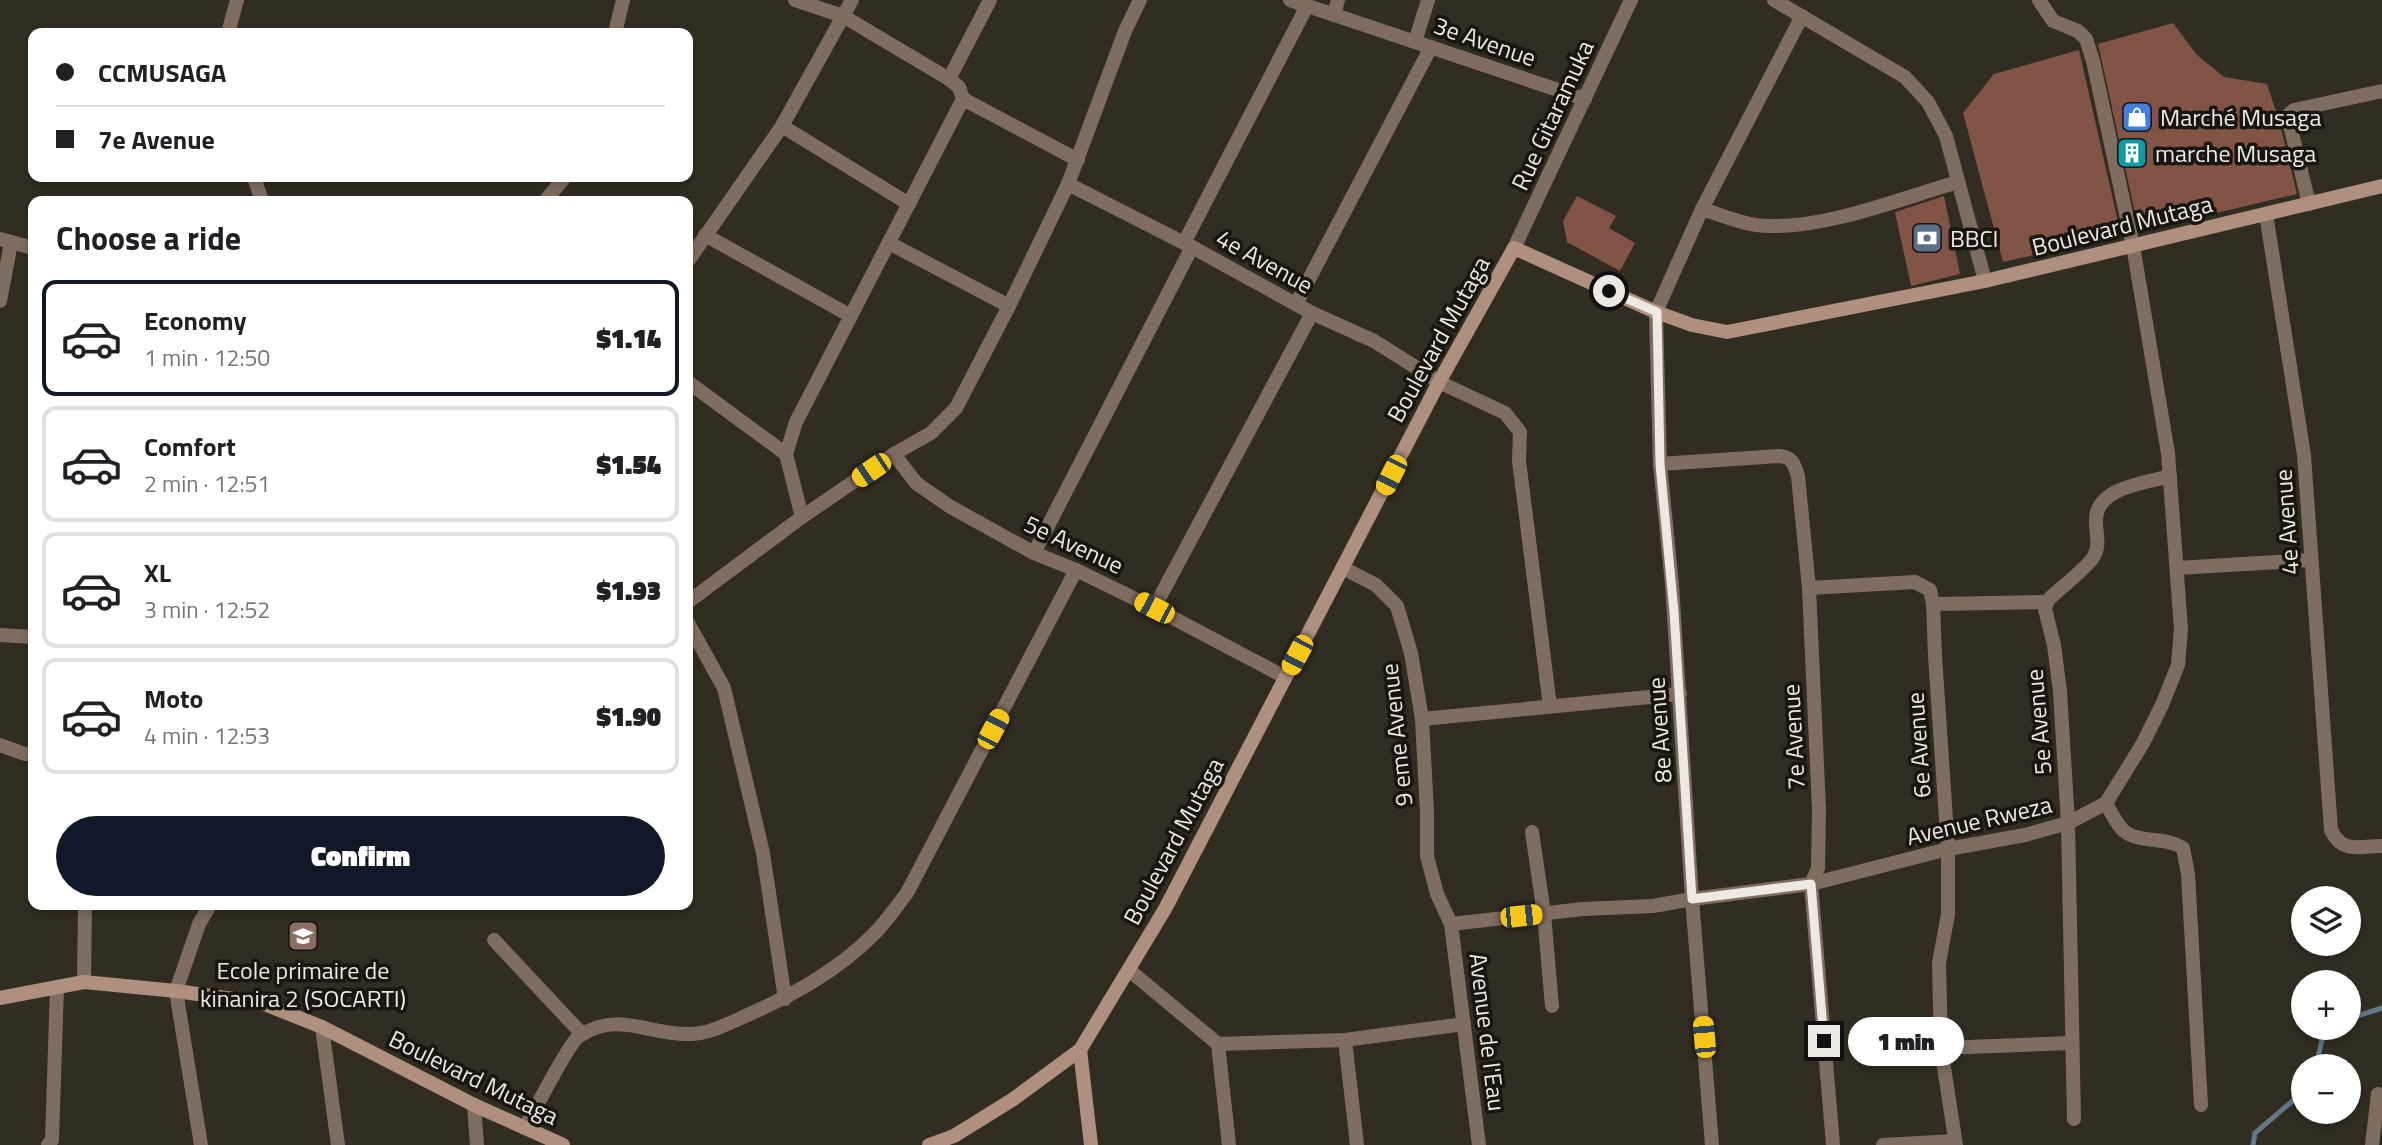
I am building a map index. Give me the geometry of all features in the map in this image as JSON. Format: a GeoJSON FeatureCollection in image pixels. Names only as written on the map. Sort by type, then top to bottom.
{"type":"FeatureCollection","features":[{"type":"Feature","properties":{"kind":"street"},"geometry":{"type":"LineString","coordinates":[[229,28],[237,0]]}},
{"type":"Feature","properties":{"kind":"street"},"geometry":{"type":"LineString","coordinates":[[616,28],[623,0]]}},
{"type":"Feature","properties":{"kind":"street"},"geometry":{"type":"LineString","coordinates":[[794,0],[843,16],[950,79],[959,87],[963,99],[1078,160]]}},
{"type":"Feature","properties":{"kind":"street"},"geometry":{"type":"LineString","coordinates":[[693,253],[782,126],[852,0]]}},
{"type":"Feature","properties":{"kind":"street"},"geometry":{"type":"LineString","coordinates":[[950,79],[990,0]]}},
{"type":"Feature","properties":{"kind":"street"},"geometry":{"type":"LineString","coordinates":[[693,598],[802,517],[894,454],[931,433],[956,408],[1068,184],[1125,31],[1140,0]]}},
{"type":"Feature","properties":{"kind":"street","name":"3e Avenue"},"geometry":{"type":"LineString","coordinates":[[1290,0],[1585,99]]}},
{"type":"Feature","properties":{"kind":"street"},"geometry":{"type":"LineString","coordinates":[[1334,15],[1338,0]]}},
{"type":"Feature","properties":{"kind":"street"},"geometry":{"type":"LineString","coordinates":[[1415,42],[1428,0]]}},
{"type":"Feature","properties":{"kind":"street","name":"Rue Gitaramuka"},"geometry":{"type":"LineString","coordinates":[[1514,248],[1631,0]]}},
{"type":"Feature","properties":{"kind":"street"},"geometry":{"type":"LineString","coordinates":[[1773,0],[1905,77],[1928,102],[1946,136],[1985,281]]}},
{"type":"Feature","properties":{"kind":"street"},"geometry":{"type":"LineString","coordinates":[[2039,0],[2053,21],[2078,31],[2086,39],[2133,246],[2168,453],[2181,629],[2178,665],[2143,743],[2106,803],[2122,829],[2134,837],[2168,841],[2183,848],[2188,874],[2200,1105]]}},
{"type":"Feature","properties":{"kind":"street"},"geometry":{"type":"LineString","coordinates":[[1034,553],[1307,6]]}},
{"type":"Feature","properties":{"kind":"street"},"geometry":{"type":"LineString","coordinates":[[1657,312],[1702,209],[1802,16]]}},
{"type":"Feature","properties":{"kind":"street"},"geometry":{"type":"LineString","coordinates":[[1296,304],[1430,47]]}},
{"type":"Feature","properties":{"kind":"street"},"geometry":{"type":"LineString","coordinates":[[2309,204],[2290,125],[2291,113],[2294,110],[2382,91]]}},
{"type":"Feature","properties":{"kind":"street"},"geometry":{"type":"LineString","coordinates":[[802,517],[786,454],[796,422],[963,99]]}},
{"type":"Feature","properties":{"kind":"street"},"geometry":{"type":"LineString","coordinates":[[782,126],[909,204]]}},
{"type":"Feature","properties":{"kind":"street"},"geometry":{"type":"LineString","coordinates":[[549,196],[561,182]]}},
{"type":"Feature","properties":{"kind":"street"},"geometry":{"type":"LineString","coordinates":[[1702,209],[1747,224],[1771,226],[1822,222],[1958,182]]}},
{"type":"Feature","properties":{"kind":"street","name":"4e Avenue"},"geometry":{"type":"LineString","coordinates":[[1068,184],[1188,245],[1312,313],[1374,341],[1439,382],[1505,413],[1520,432],[1519,461],[1550,706]]}},
{"type":"Feature","properties":{"kind":"street","name":"Boulevard Mutaga"},"geometry":{"type":"LineString","coordinates":[[929,1145],[955,1141],[1080,1050],[1165,909],[1439,382],[1514,248],[1657,312],[1713,330],[1740,331],[1985,281],[2382,186]]}},
{"type":"Feature","properties":{"kind":"street","name":"4e Avenue"},"geometry":{"type":"LineString","coordinates":[[2266,214],[2304,455],[2331,830],[2336,842],[2344,847],[2382,846]]}},
{"type":"Feature","properties":{"kind":"street"},"geometry":{"type":"LineString","coordinates":[[705,235],[851,316]]}},
{"type":"Feature","properties":{"kind":"street"},"geometry":{"type":"LineString","coordinates":[[0,301],[6,241],[28,247]]}},
{"type":"Feature","properties":{"kind":"street"},"geometry":{"type":"LineString","coordinates":[[889,243],[1009,306]]}},
{"type":"Feature","properties":{"kind":"street","name":"8e Avenue"},"geometry":{"type":"LineString","coordinates":[[1657,312],[1660,464],[1680,694],[1692,899],[1712,1145]]}},
{"type":"Feature","properties":{"kind":"street"},"geometry":{"type":"LineString","coordinates":[[1154,608],[1312,313]]}},
{"type":"Feature","properties":{"kind":"street"},"geometry":{"type":"LineString","coordinates":[[693,386],[786,454]]}},
{"type":"Feature","properties":{"kind":"street","name":"5e Avenue"},"geometry":{"type":"LineString","coordinates":[[894,454],[916,483],[949,506],[1034,553],[1154,608],[1285,677]]}},
{"type":"Feature","properties":{"kind":"street","name":"7e Avenue"},"geometry":{"type":"LineString","coordinates":[[1660,464],[1779,456],[1788,457],[1794,463],[1798,476],[1809,588],[1819,809],[1818,868],[1811,884],[1833,1145]]}},
{"type":"Feature","properties":{"kind":"street"},"geometry":{"type":"LineString","coordinates":[[1809,588],[1915,582],[1930,590],[1933,604],[2047,602],[2094,557],[2099,541],[2096,517],[2101,504],[2113,492],[2170,477]]}},
{"type":"Feature","properties":{"kind":"street"},"geometry":{"type":"LineString","coordinates":[[2177,568],[2311,560]]}},
{"type":"Feature","properties":{"kind":"street","name":"9 eme Avenue"},"geometry":{"type":"LineString","coordinates":[[1343,568],[1376,585],[1396,606],[1411,653],[1422,719],[1427,856],[1437,894],[1451,924]]}},
{"type":"Feature","properties":{"kind":"street"},"geometry":{"type":"LineString","coordinates":[[525,1128],[575,1038],[582,1034],[602,1025],[629,1024],[690,1035],[718,1028],[785,999],[839,965],[874,934],[907,893],[1076,570]]}},
{"type":"Feature","properties":{"kind":"street","name":"5e Avenue"},"geometry":{"type":"LineString","coordinates":[[2047,602],[2045,608],[2054,645],[2060,691],[2068,823],[2074,1119]]}},
{"type":"Feature","properties":{"kind":"street","name":"6e Avenue"},"geometry":{"type":"LineString","coordinates":[[1933,604],[1948,849],[1948,914],[1939,963],[1941,1048],[1955,1143]]}},
{"type":"Feature","properties":{"kind":"street"},"geometry":{"type":"LineString","coordinates":[[693,632],[724,688],[763,853],[785,999]]}},
{"type":"Feature","properties":{"kind":"street"},"geometry":{"type":"LineString","coordinates":[[0,635],[28,637]]}},
{"type":"Feature","properties":{"kind":"street"},"geometry":{"type":"LineString","coordinates":[[1422,719],[1680,694]]}},
{"type":"Feature","properties":{"kind":"street"},"geometry":{"type":"LineString","coordinates":[[0,745],[28,754]]}},
{"type":"Feature","properties":{"kind":"street","name":"Avenue Rweza"},"geometry":{"type":"LineString","coordinates":[[1451,924],[1583,909],[1653,906],[1811,884],[1948,849],[2025,835],[2068,823],[2106,803]]}},
{"type":"Feature","properties":{"kind":"street"},"geometry":{"type":"LineString","coordinates":[[1532,832],[1544,914],[1552,1006]]}},
{"type":"Feature","properties":{"kind":"street"},"geometry":{"type":"LineString","coordinates":[[84,982],[85,910]]}},
{"type":"Feature","properties":{"kind":"street"},"geometry":{"type":"LineString","coordinates":[[201,1145],[176,991],[199,923],[207,910]]}},
{"type":"Feature","properties":{"kind":"street","name":"Avenue de l'Eau"},"geometry":{"type":"LineString","coordinates":[[1451,924],[1479,1145]]}},
{"type":"Feature","properties":{"kind":"street"},"geometry":{"type":"LineString","coordinates":[[494,940],[582,1034]]}},
{"type":"Feature","properties":{"kind":"street"},"geometry":{"type":"LineString","coordinates":[[1129,970],[1218,1044],[1345,1040],[1464,1024]]}},
{"type":"Feature","properties":{"kind":"street","name":"Boulevard Mutaga"},"geometry":{"type":"LineString","coordinates":[[0,998],[84,982],[262,1003],[323,1027],[474,1105],[563,1145]]}},
{"type":"Feature","properties":{"kind":"street"},"geometry":{"type":"LineString","coordinates":[[48,1145],[52,1140],[57,987]]}},
{"type":"Feature","properties":{"kind":"street"},"geometry":{"type":"LineString","coordinates":[[323,1027],[338,1145]]}},
{"type":"Feature","properties":{"kind":"street"},"geometry":{"type":"LineString","coordinates":[[1345,1040],[1357,1145]]}},
{"type":"Feature","properties":{"kind":"street"},"geometry":{"type":"LineString","coordinates":[[1941,1048],[2071,1043]]}},
{"type":"Feature","properties":{"kind":"street"},"geometry":{"type":"LineString","coordinates":[[1218,1044],[1229,1145]]}},
{"type":"Feature","properties":{"kind":"street"},"geometry":{"type":"LineString","coordinates":[[1080,1050],[1091,1145]]}},
{"type":"Feature","properties":{"kind":"street"},"geometry":{"type":"LineString","coordinates":[[2372,1145],[2378,1094]]}},
{"type":"Feature","properties":{"kind":"street"},"geometry":{"type":"LineString","coordinates":[[474,1105],[477,1145]]}},
{"type":"Feature","properties":{"kind":"street"},"geometry":{"type":"LineString","coordinates":[[1883,1145],[1955,1143]]}},
{"type":"Feature","properties":{"kind":"building"},"geometry":{"type":"Polygon","coordinates":[[[2173,23],[2197,55],[2224,77],[2267,84],[2297,194],[2139,231],[2098,44],[2173,23]]]}},
{"type":"Feature","properties":{"kind":"building"},"geometry":{"type":"Polygon","coordinates":[[[2079,50],[2121,235],[2003,262],[1963,113],[1994,74],[2079,50]]]}},
{"type":"Feature","properties":{"kind":"building"},"geometry":{"type":"Polygon","coordinates":[[[1577,196],[1616,216],[1609,228],[1635,243],[1620,271],[1567,242],[1563,221],[1577,196]]]}},
{"type":"Feature","properties":{"kind":"building","name":"BBCI"},"geometry":{"type":"Polygon","coordinates":[[[1944,196],[1960,274],[1911,286],[1895,212],[1944,196]]]}},
{"type":"Feature","properties":{"kind":"waterway"},"geometry":{"type":"LineString","coordinates":[[2361,1015],[2382,1008]]}},
{"type":"Feature","properties":{"kind":"waterway"},"geometry":{"type":"LineString","coordinates":[[2319,1054],[2322,1040]]}},
{"type":"Feature","properties":{"kind":"waterway"},"geometry":{"type":"LineString","coordinates":[[2253,1145],[2255,1133],[2291,1102]]}},
{"type":"Feature","properties":{"kind":"place","name":"Marché Musaga"},"geometry":{"type":"Point","coordinates":[2137,117]}},
{"type":"Feature","properties":{"kind":"place","name":"marche Musaga"},"geometry":{"type":"Point","coordinates":[2132,153]}},
{"type":"Feature","properties":{"kind":"place","name":"BBCI"},"geometry":{"type":"Point","coordinates":[1927,238]}},
{"type":"Feature","properties":{"kind":"place","name":"Ecole primaire de kinanira 2 (SOCARTI)"},"geometry":{"type":"Point","coordinates":[303,936]}},
{"type":"Feature","properties":{"kind":"route"},"geometry":{"type":"LineString","coordinates":[[1609,291],[1657,312],[1660,464],[1674,612],[1692,899],[1811,884],[1824,1041]]}}]}
